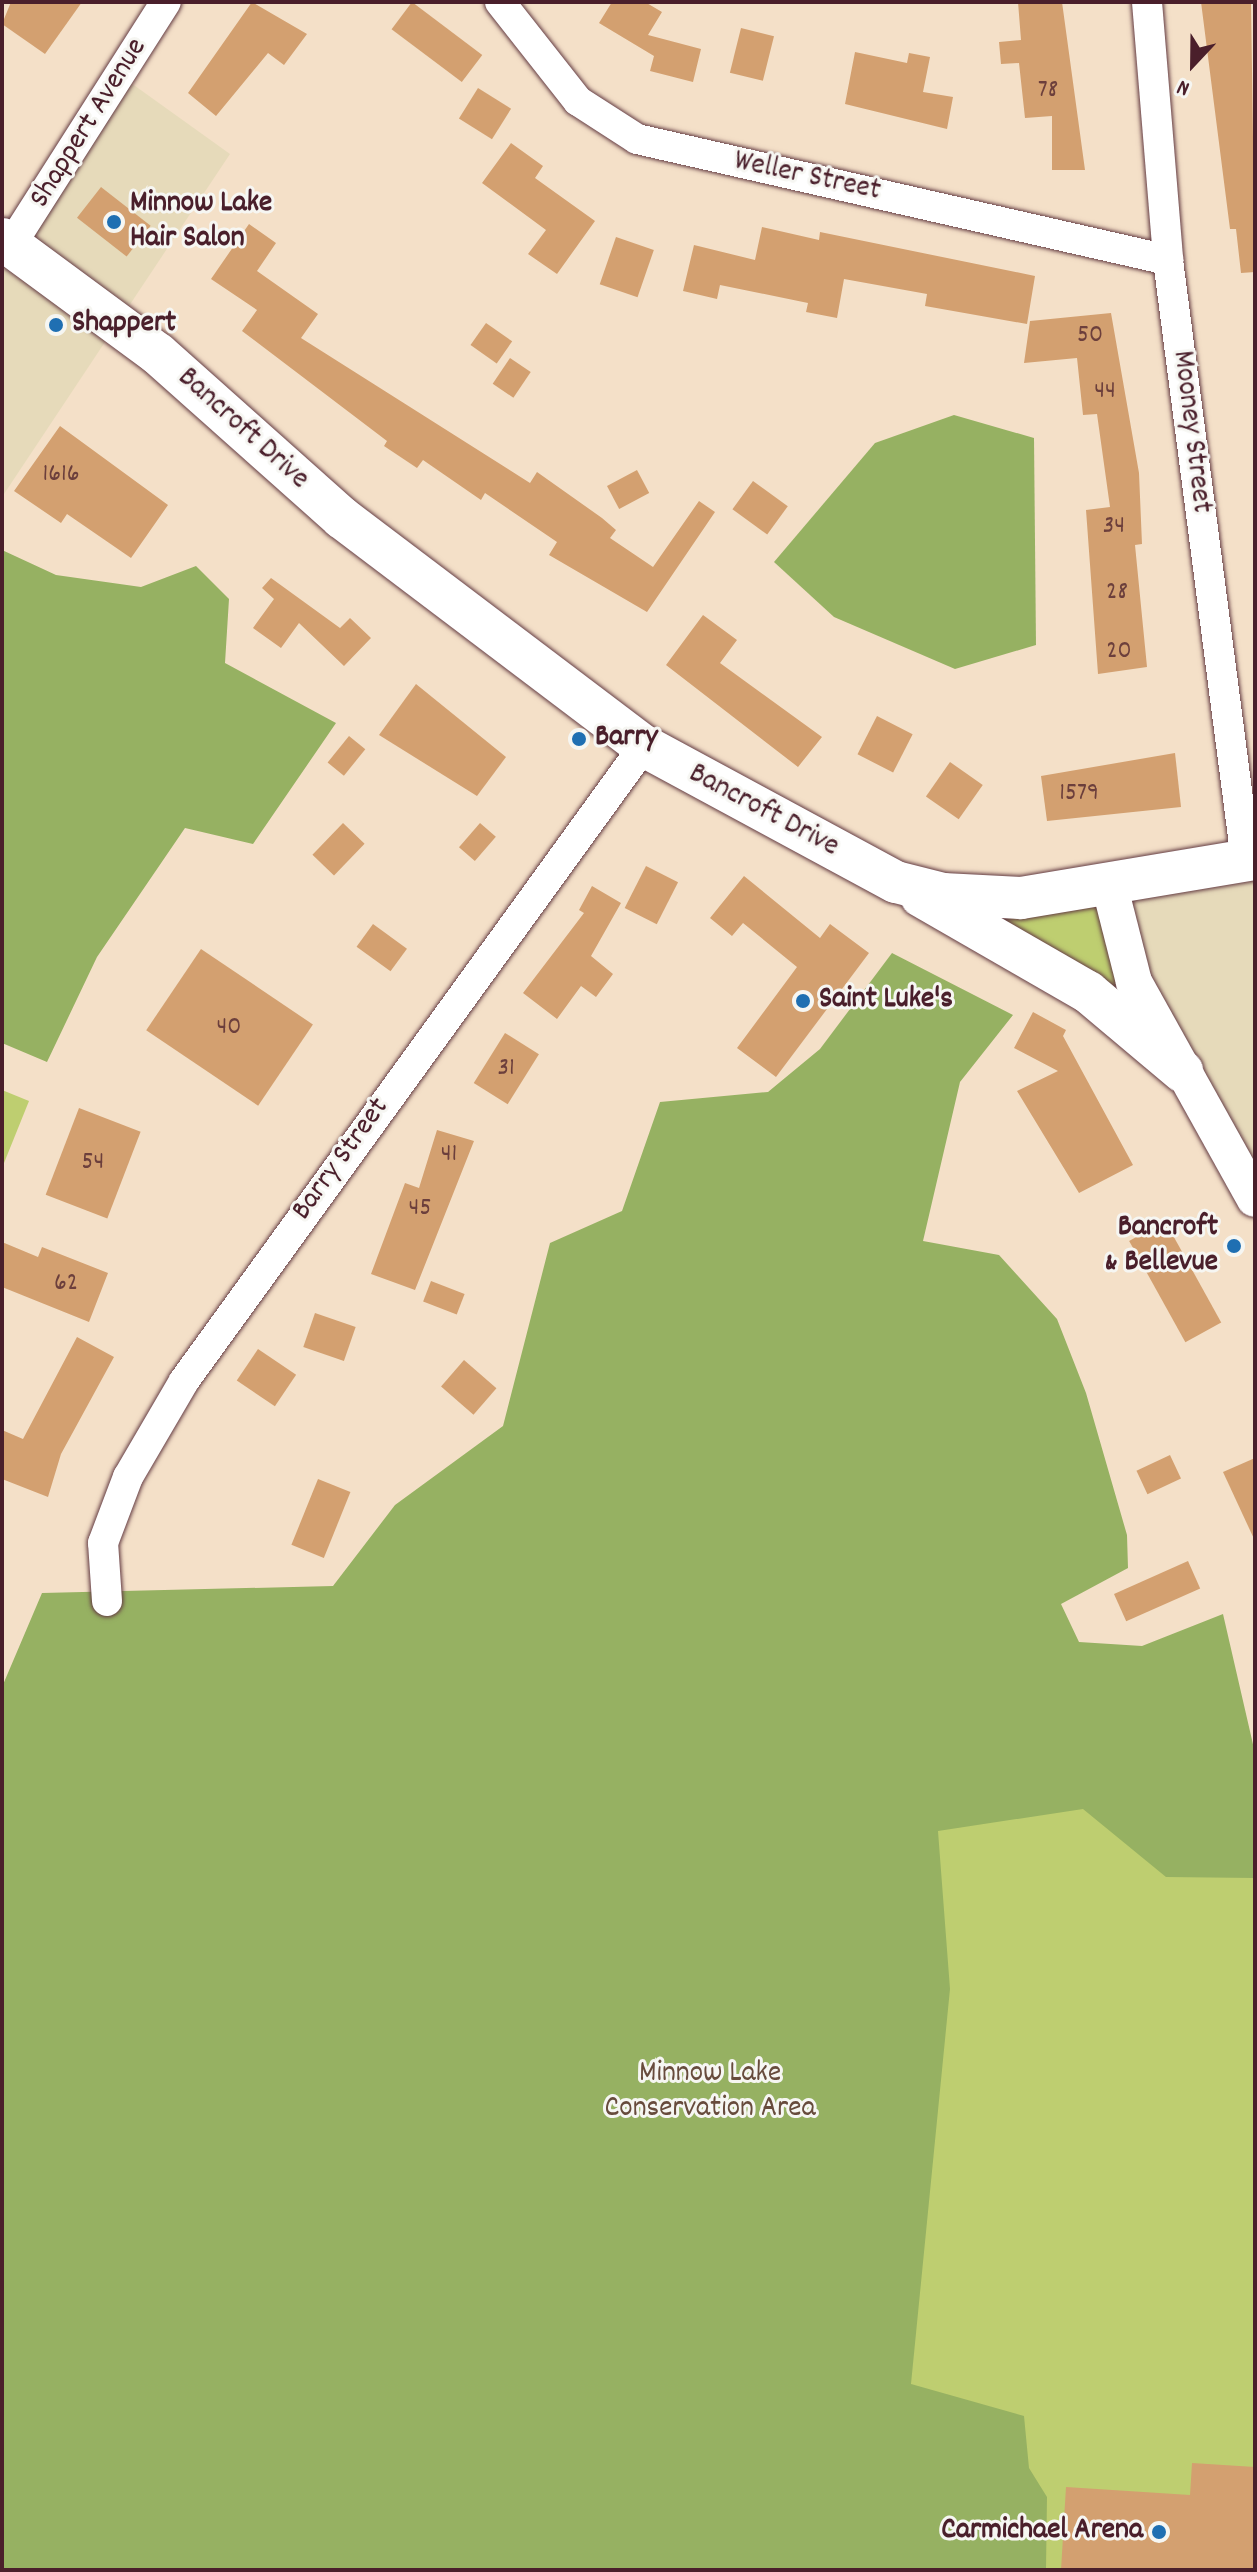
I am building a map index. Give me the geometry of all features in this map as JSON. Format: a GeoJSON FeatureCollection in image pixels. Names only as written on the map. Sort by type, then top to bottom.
{"type":"FeatureCollection","features":[{"type":"Feature","properties":{"kind":"main road","name":"Bancroft Drive"},"geometry":{"type":"LineString","coordinates":[[7,242],[158,354],[342,518],[644,746],[896,882],[943,894],[1021,898],[1251,860]]}},
{"type":"Feature","properties":{"kind":"main road"},"geometry":{"type":"LineString","coordinates":[[896,882],[1088,992],[1182,1071]]}},
{"type":"Feature","properties":{"kind":"street","name":"Shappert Avenue"},"geometry":{"type":"LineString","coordinates":[[7,242],[166,2]]}},
{"type":"Feature","properties":{"kind":"street","name":"Weller Street"},"geometry":{"type":"LineString","coordinates":[[500,2],[578,101],[637,139],[1168,260]]}},
{"type":"Feature","properties":{"kind":"street","name":"Mooney Street"},"geometry":{"type":"LineString","coordinates":[[1147,2],[1168,260],[1251,860]]}},
{"type":"Feature","properties":{"kind":"street","name":"Barry Street"},"geometry":{"type":"LineString","coordinates":[[107,1601],[103,1543],[128,1477],[184,1381],[644,746]]}},
{"type":"Feature","properties":{"kind":"street"},"geometry":{"type":"LineString","coordinates":[[1109,884],[1134,982],[1255,1199]]}},
{"type":"Feature","properties":{"kind":"shaded area"},"geometry":{"type":"Polygon","coordinates":[[[124,78],[230,154],[2,497],[2,241],[124,78]]]}},
{"type":"Feature","properties":{"kind":"shaded area"},"geometry":{"type":"Polygon","coordinates":[[[1255,862],[1255,1203],[1107,886],[1255,862]]]}},
{"type":"Feature","properties":{"kind":"green space"},"geometry":{"type":"Polygon","coordinates":[[[954,415],[1034,438],[1036,645],[955,669],[834,617],[774,562],[875,443],[954,415]]]}},
{"type":"Feature","properties":{"kind":"green space"},"geometry":{"type":"Polygon","coordinates":[[[2,550],[56,575],[141,587],[196,566],[229,599],[225,663],[336,723],[253,844],[185,828],[97,957],[47,1062],[2,1043],[2,550]]]}},
{"type":"Feature","properties":{"kind":"green space"},"geometry":{"type":"Polygon","coordinates":[[[1107,886],[1181,1074],[943,897],[1107,886]]]}},
{"type":"Feature","properties":{"kind":"green space","name":"Minnow Lake Conservation Area"},"geometry":{"type":"Polygon","coordinates":[[[892,953],[1013,1015],[960,1082],[923,1241],[999,1255],[1057,1319],[1086,1393],[1127,1535],[1128,1568],[1061,1604],[1079,1642],[1142,1646],[1223,1614],[1255,1753],[1255,1878],[1166,1877],[1083,1809],[938,1831],[950,1989],[911,2384],[1024,2416],[1029,2468],[1047,2497],[1046,2570],[2,2570],[2,1687],[42,1593],[333,1586],[395,1505],[503,1426],[550,1243],[622,1211],[660,1102],[768,1092],[820,1049],[892,953]]]}},
{"type":"Feature","properties":{"kind":"green space"},"geometry":{"type":"Polygon","coordinates":[[[2,1090],[29,1101],[2,1168],[2,1090]]]}},
{"type":"Feature","properties":{"kind":"green space","name":"Minnow Lake Conservation Area"},"geometry":{"type":"Polygon","coordinates":[[[451,1474],[1255,1792],[1255,2570],[2,2570],[451,1474]]]}},
{"type":"Feature","properties":{"kind":"building"},"geometry":{"type":"Polygon","coordinates":[[[11,2],[82,2],[45,54],[2,24],[11,2]]]}},
{"type":"Feature","properties":{"kind":"building"},"geometry":{"type":"Polygon","coordinates":[[[252,2],[307,34],[284,65],[268,53],[216,116],[188,93],[252,2]]]}},
{"type":"Feature","properties":{"kind":"building"},"geometry":{"type":"Polygon","coordinates":[[[412,2],[482,55],[462,82],[392,29],[412,2]]]}},
{"type":"Feature","properties":{"kind":"building"},"geometry":{"type":"Polygon","coordinates":[[[612,2],[645,2],[662,12],[648,35],[701,49],[693,82],[650,71],[654,56],[599,23],[612,2]]]}},
{"type":"Feature","properties":{"kind":"building"},"geometry":{"type":"Polygon","coordinates":[[[1018,2],[1062,2],[1085,170],[1052,170],[1052,116],[1025,118],[1019,63],[1001,64],[999,42],[1021,40],[1018,2]]]}},
{"type":"Feature","properties":{"kind":"building"},"geometry":{"type":"Polygon","coordinates":[[[1201,2],[1251,2],[1255,272],[1241,273],[1236,229],[1230,229],[1201,2]]]}},
{"type":"Feature","properties":{"kind":"building"},"geometry":{"type":"Polygon","coordinates":[[[741,28],[774,36],[763,81],[730,73],[741,28]]]}},
{"type":"Feature","properties":{"kind":"building"},"geometry":{"type":"Polygon","coordinates":[[[855,52],[907,63],[909,53],[930,57],[923,92],[953,97],[947,129],[845,104],[855,52]]]}},
{"type":"Feature","properties":{"kind":"building"},"geometry":{"type":"Polygon","coordinates":[[[478,88],[511,109],[492,139],[459,119],[478,88]]]}},
{"type":"Feature","properties":{"kind":"building"},"geometry":{"type":"Polygon","coordinates":[[[511,143],[543,166],[535,178],[595,221],[557,274],[528,254],[546,230],[482,183],[511,143]]]}},
{"type":"Feature","properties":{"kind":"building","name":"Minnow Lake Hair Salon"},"geometry":{"type":"Polygon","coordinates":[[[101,187],[151,226],[127,257],[77,218],[101,187]]]}},
{"type":"Feature","properties":{"kind":"building"},"geometry":{"type":"Polygon","coordinates":[[[249,224],[276,243],[257,271],[318,314],[301,338],[530,483],[537,472],[602,518],[616,530],[610,538],[653,567],[699,501],[715,512],[647,612],[549,555],[557,542],[485,493],[481,500],[423,460],[417,468],[384,446],[387,441],[242,331],[257,310],[211,279],[249,224]]]}},
{"type":"Feature","properties":{"kind":"building"},"geometry":{"type":"Polygon","coordinates":[[[762,227],[819,240],[820,232],[1035,276],[1027,324],[925,306],[927,294],[844,279],[837,318],[806,312],[808,303],[720,285],[717,299],[683,291],[694,245],[755,260],[762,227]]]}},
{"type":"Feature","properties":{"kind":"building"},"geometry":{"type":"Polygon","coordinates":[[[616,237],[654,250],[638,297],[600,284],[616,237]]]}},
{"type":"Feature","properties":{"kind":"building"},"geometry":{"type":"Polygon","coordinates":[[[1111,313],[1139,473],[1142,544],[1135,545],[1147,667],[1098,674],[1086,510],[1110,507],[1097,414],[1083,415],[1077,358],[1024,363],[1030,321],[1111,313]]]}},
{"type":"Feature","properties":{"kind":"building"},"geometry":{"type":"Polygon","coordinates":[[[486,323],[512,341],[497,363],[471,345],[486,323]]]}},
{"type":"Feature","properties":{"kind":"building"},"geometry":{"type":"Polygon","coordinates":[[[510,358],[531,372],[513,398],[493,384],[510,358]]]}},
{"type":"Feature","properties":{"kind":"building"},"geometry":{"type":"Polygon","coordinates":[[[60,426],[168,505],[131,558],[67,514],[61,523],[14,491],[60,426]]]}},
{"type":"Feature","properties":{"kind":"building"},"geometry":{"type":"Polygon","coordinates":[[[637,470],[649,493],[619,509],[607,486],[637,470]]]}},
{"type":"Feature","properties":{"kind":"building"},"geometry":{"type":"Polygon","coordinates":[[[753,481],[788,506],[767,535],[732,509],[753,481]]]}},
{"type":"Feature","properties":{"kind":"building"},"geometry":{"type":"Polygon","coordinates":[[[271,578],[340,628],[350,618],[371,638],[344,666],[299,623],[281,648],[253,628],[274,599],[262,588],[271,578]]]}},
{"type":"Feature","properties":{"kind":"building"},"geometry":{"type":"Polygon","coordinates":[[[703,615],[737,640],[720,663],[822,737],[798,767],[666,665],[703,615]]]}},
{"type":"Feature","properties":{"kind":"building"},"geometry":{"type":"Polygon","coordinates":[[[416,684],[506,757],[477,796],[379,735],[416,684]]]}},
{"type":"Feature","properties":{"kind":"building"},"geometry":{"type":"Polygon","coordinates":[[[877,716],[913,734],[893,772],[857,754],[877,716]]]}},
{"type":"Feature","properties":{"kind":"building"},"geometry":{"type":"Polygon","coordinates":[[[349,736],[365,749],[344,776],[328,762],[349,736]]]}},
{"type":"Feature","properties":{"kind":"building"},"geometry":{"type":"Polygon","coordinates":[[[1175,753],[1181,807],[1047,821],[1041,776],[1175,753]]]}},
{"type":"Feature","properties":{"kind":"building"},"geometry":{"type":"Polygon","coordinates":[[[950,762],[983,785],[959,819],[926,796],[950,762]]]}},
{"type":"Feature","properties":{"kind":"building"},"geometry":{"type":"Polygon","coordinates":[[[343,823],[365,844],[334,875],[312,855],[343,823]]]}},
{"type":"Feature","properties":{"kind":"building"},"geometry":{"type":"Polygon","coordinates":[[[480,823],[496,837],[475,861],[459,847],[480,823]]]}},
{"type":"Feature","properties":{"kind":"building"},"geometry":{"type":"Polygon","coordinates":[[[646,866],[678,882],[657,924],[625,908],[646,866]]]}},
{"type":"Feature","properties":{"kind":"building","name":"Saint Luke's"},"geometry":{"type":"Polygon","coordinates":[[[744,876],[820,938],[830,924],[869,953],[776,1077],[737,1048],[797,967],[743,923],[732,936],[710,918],[744,876]]]}},
{"type":"Feature","properties":{"kind":"building"},"geometry":{"type":"Polygon","coordinates":[[[592,886],[621,903],[591,956],[613,974],[596,997],[581,986],[557,1019],[523,993],[584,913],[579,910],[592,886]]]}},
{"type":"Feature","properties":{"kind":"building"},"geometry":{"type":"Polygon","coordinates":[[[373,924],[407,949],[391,971],[357,947],[373,924]]]}},
{"type":"Feature","properties":{"kind":"building"},"geometry":{"type":"Polygon","coordinates":[[[201,949],[313,1024],[258,1106],[146,1030],[201,949]]]}},
{"type":"Feature","properties":{"kind":"building"},"geometry":{"type":"Polygon","coordinates":[[[1033,1012],[1066,1030],[1063,1036],[1133,1165],[1079,1193],[1017,1091],[1058,1071],[1014,1048],[1033,1012]]]}},
{"type":"Feature","properties":{"kind":"building"},"geometry":{"type":"Polygon","coordinates":[[[505,1033],[539,1054],[508,1104],[474,1083],[505,1033]]]}},
{"type":"Feature","properties":{"kind":"building"},"geometry":{"type":"Polygon","coordinates":[[[79,1108],[141,1132],[107,1218],[46,1195],[79,1108]]]}},
{"type":"Feature","properties":{"kind":"building"},"geometry":{"type":"Polygon","coordinates":[[[437,1130],[474,1141],[415,1290],[371,1274],[405,1183],[419,1188],[437,1130]]]}},
{"type":"Feature","properties":{"kind":"building"},"geometry":{"type":"Polygon","coordinates":[[[1165,1221],[1221,1322],[1185,1342],[1129,1241],[1165,1221]]]}},
{"type":"Feature","properties":{"kind":"building"},"geometry":{"type":"Polygon","coordinates":[[[2,1242],[38,1257],[42,1247],[108,1273],[89,1322],[2,1287],[2,1242]]]}},
{"type":"Feature","properties":{"kind":"building"},"geometry":{"type":"Polygon","coordinates":[[[431,1281],[465,1294],[457,1314],[423,1302],[431,1281]]]}},
{"type":"Feature","properties":{"kind":"building"},"geometry":{"type":"Polygon","coordinates":[[[315,1313],[356,1327],[344,1361],[303,1347],[315,1313]]]}},
{"type":"Feature","properties":{"kind":"building"},"geometry":{"type":"Polygon","coordinates":[[[77,1337],[114,1357],[61,1454],[48,1497],[2,1479],[2,1430],[23,1439],[77,1337]]]}},
{"type":"Feature","properties":{"kind":"building"},"geometry":{"type":"Polygon","coordinates":[[[258,1349],[296,1375],[275,1406],[237,1381],[258,1349]]]}},
{"type":"Feature","properties":{"kind":"building"},"geometry":{"type":"Polygon","coordinates":[[[464,1360],[496,1388],[473,1415],[441,1386],[464,1360]]]}},
{"type":"Feature","properties":{"kind":"building"},"geometry":{"type":"Polygon","coordinates":[[[1170,1455],[1181,1479],[1147,1494],[1136,1471],[1170,1455]]]}},
{"type":"Feature","properties":{"kind":"building"},"geometry":{"type":"Polygon","coordinates":[[[1255,1458],[1255,1541],[1223,1472],[1255,1458]]]}},
{"type":"Feature","properties":{"kind":"building"},"geometry":{"type":"Polygon","coordinates":[[[318,1479],[350,1492],[324,1558],[291,1545],[318,1479]]]}},
{"type":"Feature","properties":{"kind":"building"},"geometry":{"type":"Polygon","coordinates":[[[1188,1561],[1200,1588],[1126,1621],[1114,1594],[1188,1561]]]}},
{"type":"Feature","properties":{"kind":"building","name":"Carmichael Arena"},"geometry":{"type":"Polygon","coordinates":[[[1192,2463],[1255,2467],[1255,2570],[1061,2570],[1066,2487],[1190,2495],[1192,2463]]]}},
{"type":"Feature","properties":{"kind":"place","name":"Minnow Lake Hair Salon"},"geometry":{"type":"Point","coordinates":[114,222]}},
{"type":"Feature","properties":{"kind":"place","name":"Shappert"},"geometry":{"type":"Point","coordinates":[56,325]}},
{"type":"Feature","properties":{"kind":"place","name":"Barry"},"geometry":{"type":"Point","coordinates":[579,739]}},
{"type":"Feature","properties":{"kind":"place","name":"Saint Luke's"},"geometry":{"type":"Point","coordinates":[803,1001]}},
{"type":"Feature","properties":{"kind":"place","name":"Bancroft & Bellevue"},"geometry":{"type":"Point","coordinates":[1234,1246]}},
{"type":"Feature","properties":{"kind":"place","name":"Carmichael Arena"},"geometry":{"type":"Point","coordinates":[1159,2532]}}]}
